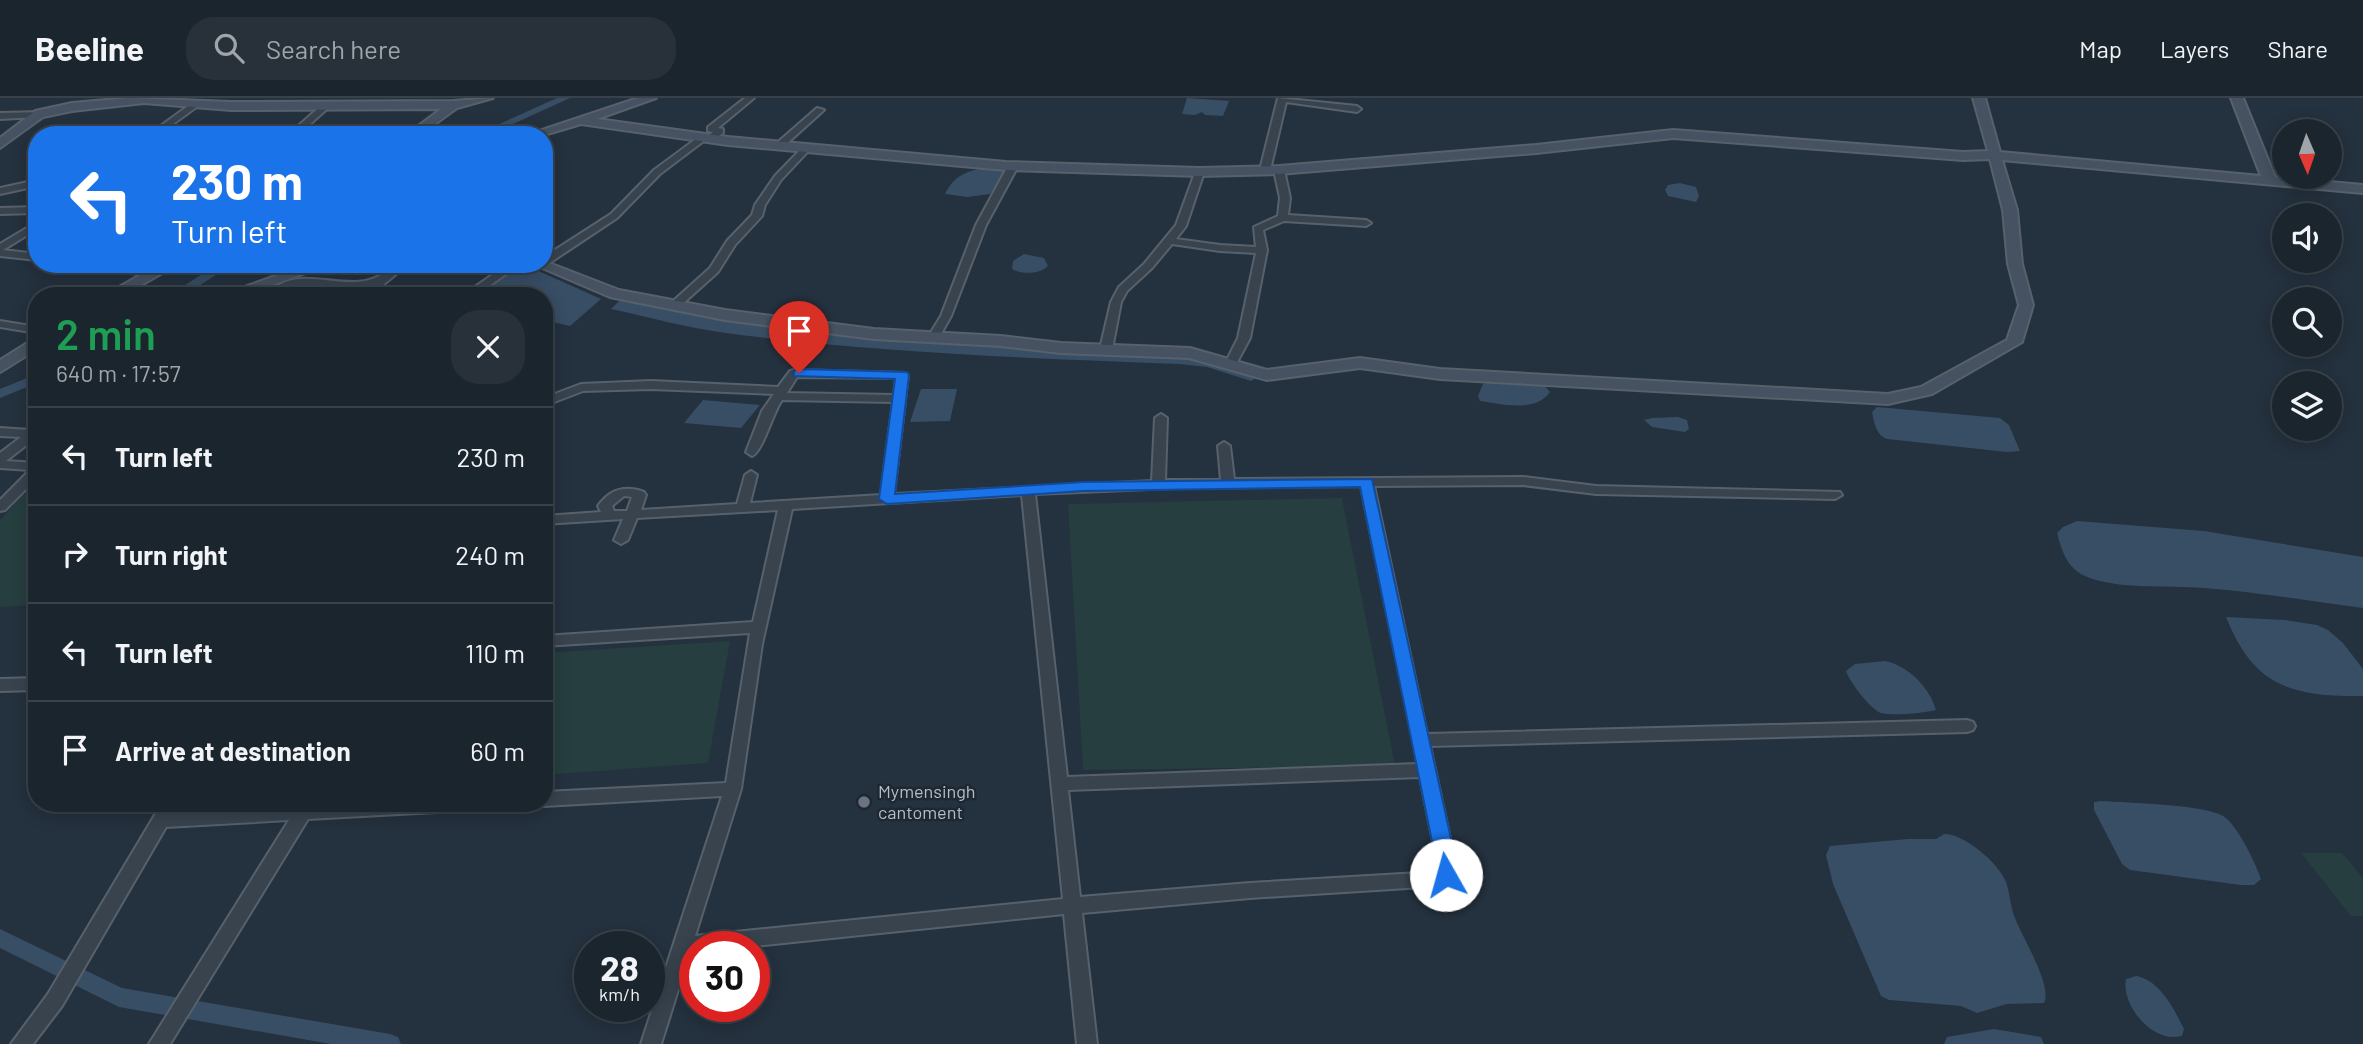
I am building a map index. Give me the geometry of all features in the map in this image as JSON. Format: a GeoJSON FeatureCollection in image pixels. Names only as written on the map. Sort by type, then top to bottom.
{"type":"FeatureCollection","features":[{"type":"Feature","properties":{"kind":"street"},"geometry":{"type":"LineString","coordinates":[[279,107],[289,98]]}},
{"type":"Feature","properties":{"kind":"street"},"geometry":{"type":"LineString","coordinates":[[0,116],[39,114],[115,101],[325,107],[453,105],[488,98]]}},
{"type":"Feature","properties":{"kind":"street"},"geometry":{"type":"LineString","coordinates":[[553,129],[650,98]]}},
{"type":"Feature","properties":{"kind":"street"},"geometry":{"type":"LineString","coordinates":[[553,257],[614,216],[657,173],[720,131],[711,129],[750,98]]}},
{"type":"Feature","properties":{"kind":"street"},"geometry":{"type":"LineString","coordinates":[[553,269],[615,294],[725,315],[874,334],[1190,353],[1267,375],[1360,363],[1440,374],[1888,399],[1926,391],[2014,342],[2026,305],[2015,264],[2010,210],[1979,98]]}},
{"type":"Feature","properties":{"kind":"street"},"geometry":{"type":"LineString","coordinates":[[2238,98],[2269,179]]}},
{"type":"Feature","properties":{"kind":"street"},"geometry":{"type":"LineString","coordinates":[[1283,218],[1284,198],[1272,170],[1282,99],[1357,109]]}},
{"type":"Feature","properties":{"kind":"street"},"geometry":{"type":"LineString","coordinates":[[165,126],[198,103]]}},
{"type":"Feature","properties":{"kind":"street"},"geometry":{"type":"LineString","coordinates":[[424,126],[453,105]]}},
{"type":"Feature","properties":{"kind":"street"},"geometry":{"type":"LineString","coordinates":[[303,126],[325,107]]}},
{"type":"Feature","properties":{"kind":"street"},"geometry":{"type":"LineString","coordinates":[[780,145],[820,110]]}},
{"type":"Feature","properties":{"kind":"street"},"geometry":{"type":"LineString","coordinates":[[0,144],[39,114]]}},
{"type":"Feature","properties":{"kind":"street"},"geometry":{"type":"LineString","coordinates":[[581,120],[706,139],[1013,166],[1199,172],[1272,170],[1536,149],[1673,134],[1963,156],[1994,155],[2363,189]]}},
{"type":"Feature","properties":{"kind":"street"},"geometry":{"type":"LineString","coordinates":[[675,305],[714,270],[731,243],[757,216],[760,205],[778,178],[807,148]]}},
{"type":"Feature","properties":{"kind":"street"},"geometry":{"type":"LineString","coordinates":[[934,337],[946,316],[981,225],[1013,166]]}},
{"type":"Feature","properties":{"kind":"street"},"geometry":{"type":"LineString","coordinates":[[1106,349],[1116,302],[1123,289],[1148,266],[1181,226],[1199,172]]}},
{"type":"Feature","properties":{"kind":"street"},"geometry":{"type":"LineString","coordinates":[[0,191],[28,185]]}},
{"type":"Feature","properties":{"kind":"street"},"geometry":{"type":"LineString","coordinates":[[0,211],[28,211]]}},
{"type":"Feature","properties":{"kind":"street"},"geometry":{"type":"LineString","coordinates":[[1231,364],[1244,338],[1262,250],[1258,229],[1283,218],[1366,223]]}},
{"type":"Feature","properties":{"kind":"street"},"geometry":{"type":"LineString","coordinates":[[0,250],[28,231]]}},
{"type":"Feature","properties":{"kind":"street"},"geometry":{"type":"LineString","coordinates":[[1169,241],[1262,250]]}},
{"type":"Feature","properties":{"kind":"street"},"geometry":{"type":"LineString","coordinates":[[0,250],[28,255]]}},
{"type":"Feature","properties":{"kind":"street"},"geometry":{"type":"LineString","coordinates":[[126,287],[150,273]]}},
{"type":"Feature","properties":{"kind":"street"},"geometry":{"type":"LineString","coordinates":[[254,287],[296,273]]}},
{"type":"Feature","properties":{"kind":"street"},"geometry":{"type":"LineString","coordinates":[[281,287],[298,283],[358,286],[379,283],[392,273]]}},
{"type":"Feature","properties":{"kind":"street"},"geometry":{"type":"LineString","coordinates":[[480,287],[502,273]]}},
{"type":"Feature","properties":{"kind":"street"},"geometry":{"type":"LineString","coordinates":[[0,324],[28,329]]}},
{"type":"Feature","properties":{"kind":"street"},"geometry":{"type":"LineString","coordinates":[[0,367],[28,348]]}},
{"type":"Feature","properties":{"kind":"street"},"geometry":{"type":"LineString","coordinates":[[752,452],[768,411],[794,373],[902,375],[887,499]]}},
{"type":"Feature","properties":{"kind":"street"},"geometry":{"type":"LineString","coordinates":[[553,399],[581,388],[651,385],[899,398]]}},
{"type":"Feature","properties":{"kind":"street"},"geometry":{"type":"LineString","coordinates":[[1158,484],[1161,418]]}},
{"type":"Feature","properties":{"kind":"street"},"geometry":{"type":"LineString","coordinates":[[0,432],[28,433]]}},
{"type":"Feature","properties":{"kind":"street"},"geometry":{"type":"LineString","coordinates":[[0,458],[28,438]]}},
{"type":"Feature","properties":{"kind":"street"},"geometry":{"type":"LineString","coordinates":[[1224,446],[1228,483]]}},
{"type":"Feature","properties":{"kind":"street"},"geometry":{"type":"LineString","coordinates":[[0,464],[28,468]]}},
{"type":"Feature","properties":{"kind":"street"},"geometry":{"type":"LineString","coordinates":[[742,508],[751,475]]}},
{"type":"Feature","properties":{"kind":"street"},"geometry":{"type":"LineString","coordinates":[[0,507],[28,478]]}},
{"type":"Feature","properties":{"kind":"street"},"geometry":{"type":"LineString","coordinates":[[553,519],[1158,484],[1523,481],[1597,489],[1835,495]]}},
{"type":"Feature","properties":{"kind":"street"},"geometry":{"type":"LineString","coordinates":[[770,936],[1073,905],[1305,885],[1439,879],[1446,875],[1447,866],[1367,482]]}},
{"type":"Feature","properties":{"kind":"street"},"geometry":{"type":"LineString","coordinates":[[1028,490],[1087,1044]]}},
{"type":"Feature","properties":{"kind":"street"},"geometry":{"type":"LineString","coordinates":[[609,516],[605,506],[613,496],[635,492],[640,497],[630,514],[621,540]]}},
{"type":"Feature","properties":{"kind":"street"},"geometry":{"type":"LineString","coordinates":[[687,931],[733,789],[759,626],[786,505]]}},
{"type":"Feature","properties":{"kind":"street"},"geometry":{"type":"LineString","coordinates":[[553,640],[759,626]]}},
{"type":"Feature","properties":{"kind":"street"},"geometry":{"type":"LineString","coordinates":[[0,685],[28,684]]}},
{"type":"Feature","properties":{"kind":"street"},"geometry":{"type":"LineString","coordinates":[[1421,740],[1967,726]]}},
{"type":"Feature","properties":{"kind":"street"},"geometry":{"type":"LineString","coordinates":[[1060,784],[1427,770]]}},
{"type":"Feature","properties":{"kind":"street"},"geometry":{"type":"LineString","coordinates":[[553,799],[733,789]]}},
{"type":"Feature","properties":{"kind":"street"},"geometry":{"type":"LineString","coordinates":[[21,1044],[55,1000],[166,812]]}},
{"type":"Feature","properties":{"kind":"street"},"geometry":{"type":"LineString","coordinates":[[162,820],[303,812]]}},
{"type":"Feature","properties":{"kind":"street"},"geometry":{"type":"LineString","coordinates":[[159,1044],[303,812]]}},
{"type":"Feature","properties":{"kind":"street"},"geometry":{"type":"LineString","coordinates":[[651,1044],[679,957]]}},
{"type":"Feature","properties":{"kind":"green space"},"geometry":{"type":"Polygon","coordinates":[[[23,495],[28,495],[28,605],[0,607],[0,520],[23,495]]]}},
{"type":"Feature","properties":{"kind":"green space"},"geometry":{"type":"Polygon","coordinates":[[[1342,498],[1395,766],[1083,770],[1068,504],[1342,498]]]}},
{"type":"Feature","properties":{"kind":"green space"},"geometry":{"type":"Polygon","coordinates":[[[730,641],[708,763],[553,774],[553,652],[730,641]]]}},
{"type":"Feature","properties":{"kind":"green space"},"geometry":{"type":"Polygon","coordinates":[[[2301,853],[2342,853],[2363,878],[2363,916],[2351,916],[2301,853]]]}},
{"type":"Feature","properties":{"kind":"water"},"geometry":{"type":"Polygon","coordinates":[[[1187,98],[1229,101],[1223,116],[1205,115],[1202,112],[1195,115],[1182,114],[1187,98]]]}},
{"type":"Feature","properties":{"kind":"water"},"geometry":{"type":"Polygon","coordinates":[[[1006,168],[1000,183],[990,194],[968,197],[945,194],[956,179],[970,171],[1006,168]]]}},
{"type":"Feature","properties":{"kind":"water"},"geometry":{"type":"Polygon","coordinates":[[[1680,183],[1696,187],[1699,196],[1696,202],[1668,196],[1665,190],[1668,185],[1680,183]]]}},
{"type":"Feature","properties":{"kind":"water"},"geometry":{"type":"Polygon","coordinates":[[[1024,254],[1044,258],[1048,266],[1031,273],[1012,269],[1013,261],[1024,254]]]}},
{"type":"Feature","properties":{"kind":"water"},"geometry":{"type":"Polygon","coordinates":[[[510,273],[543,273],[601,299],[570,326],[553,322],[553,287],[491,287],[510,273]]]}},
{"type":"Feature","properties":{"kind":"water"},"geometry":{"type":"Polygon","coordinates":[[[620,300],[781,329],[1194,359],[1258,377],[1251,381],[1207,367],[1179,364],[952,354],[782,340],[697,328],[611,309],[620,300]]]}},
{"type":"Feature","properties":{"kind":"water"},"geometry":{"type":"Polygon","coordinates":[[[1495,381],[1538,384],[1545,386],[1550,392],[1544,399],[1527,405],[1480,401],[1478,396],[1483,384],[1495,381]]]}},
{"type":"Feature","properties":{"kind":"water"},"geometry":{"type":"Polygon","coordinates":[[[921,389],[957,389],[950,421],[910,422],[921,389]]]}},
{"type":"Feature","properties":{"kind":"water"},"geometry":{"type":"Polygon","coordinates":[[[703,400],[760,405],[741,428],[684,423],[703,400]]]}},
{"type":"Feature","properties":{"kind":"water"},"geometry":{"type":"Polygon","coordinates":[[[1877,407],[2000,418],[2009,425],[2020,451],[2007,452],[1887,439],[1880,434],[1875,424],[1872,412],[1877,407]]]}},
{"type":"Feature","properties":{"kind":"water"},"geometry":{"type":"Polygon","coordinates":[[[1678,417],[1687,420],[1689,429],[1685,432],[1652,427],[1644,420],[1678,417]]]}},
{"type":"Feature","properties":{"kind":"water"},"geometry":{"type":"Polygon","coordinates":[[[2077,521],[2204,531],[2363,557],[2363,608],[2263,594],[2127,585],[2098,580],[2079,573],[2066,558],[2061,546],[2057,533],[2077,521]]]}},
{"type":"Feature","properties":{"kind":"water"},"geometry":{"type":"Polygon","coordinates":[[[2226,617],[2285,620],[2317,625],[2328,630],[2343,643],[2363,669],[2363,696],[2316,694],[2278,683],[2249,659],[2226,617]]]}},
{"type":"Feature","properties":{"kind":"water"},"geometry":{"type":"Polygon","coordinates":[[[1885,661],[1902,668],[1917,679],[1933,701],[1936,710],[1893,714],[1881,713],[1872,707],[1846,671],[1855,664],[1885,661]]]}},
{"type":"Feature","properties":{"kind":"water"},"geometry":{"type":"Polygon","coordinates":[[[2094,802],[2180,806],[2221,815],[2239,834],[2261,879],[2254,885],[2241,885],[2130,870],[2122,864],[2094,810],[2094,802]]]}},
{"type":"Feature","properties":{"kind":"water"},"geometry":{"type":"Polygon","coordinates":[[[1944,834],[1961,838],[1980,850],[2002,874],[2015,918],[2041,974],[2046,995],[2044,1003],[2007,1004],[1977,1013],[1961,1006],[1889,1000],[1881,996],[1833,884],[1826,855],[1830,846],[1936,839],[1944,834]]]}},
{"type":"Feature","properties":{"kind":"water"},"geometry":{"type":"Polygon","coordinates":[[[2136,976],[2152,983],[2165,996],[2184,1029],[2182,1036],[2160,1034],[2150,1028],[2134,1011],[2128,1000],[2126,979],[2136,976]]]}},
{"type":"Feature","properties":{"kind":"waterway"},"geometry":{"type":"LineString","coordinates":[[501,126],[565,98]]}},
{"type":"Feature","properties":{"kind":"waterway"},"geometry":{"type":"LineString","coordinates":[[189,287],[212,273]]}},
{"type":"Feature","properties":{"kind":"waterway"},"geometry":{"type":"LineString","coordinates":[[0,394],[28,382]]}},
{"type":"Feature","properties":{"kind":"waterway"},"geometry":{"type":"LineString","coordinates":[[0,938],[119,997],[390,1044]]}},
{"type":"Feature","properties":{"kind":"waterway"},"geometry":{"type":"LineString","coordinates":[[1955,1044],[1994,1039],[2033,1044]]}},
{"type":"Feature","properties":{"kind":"place","name":"Mymensingh cantoment"},"geometry":{"type":"Point","coordinates":[864,802]}},
{"type":"Feature","properties":{"kind":"route"},"geometry":{"type":"LineString","coordinates":[[799,373],[902,375],[887,499],[1083,486],[1367,482],[1447,866],[1446,875]]}}]}
